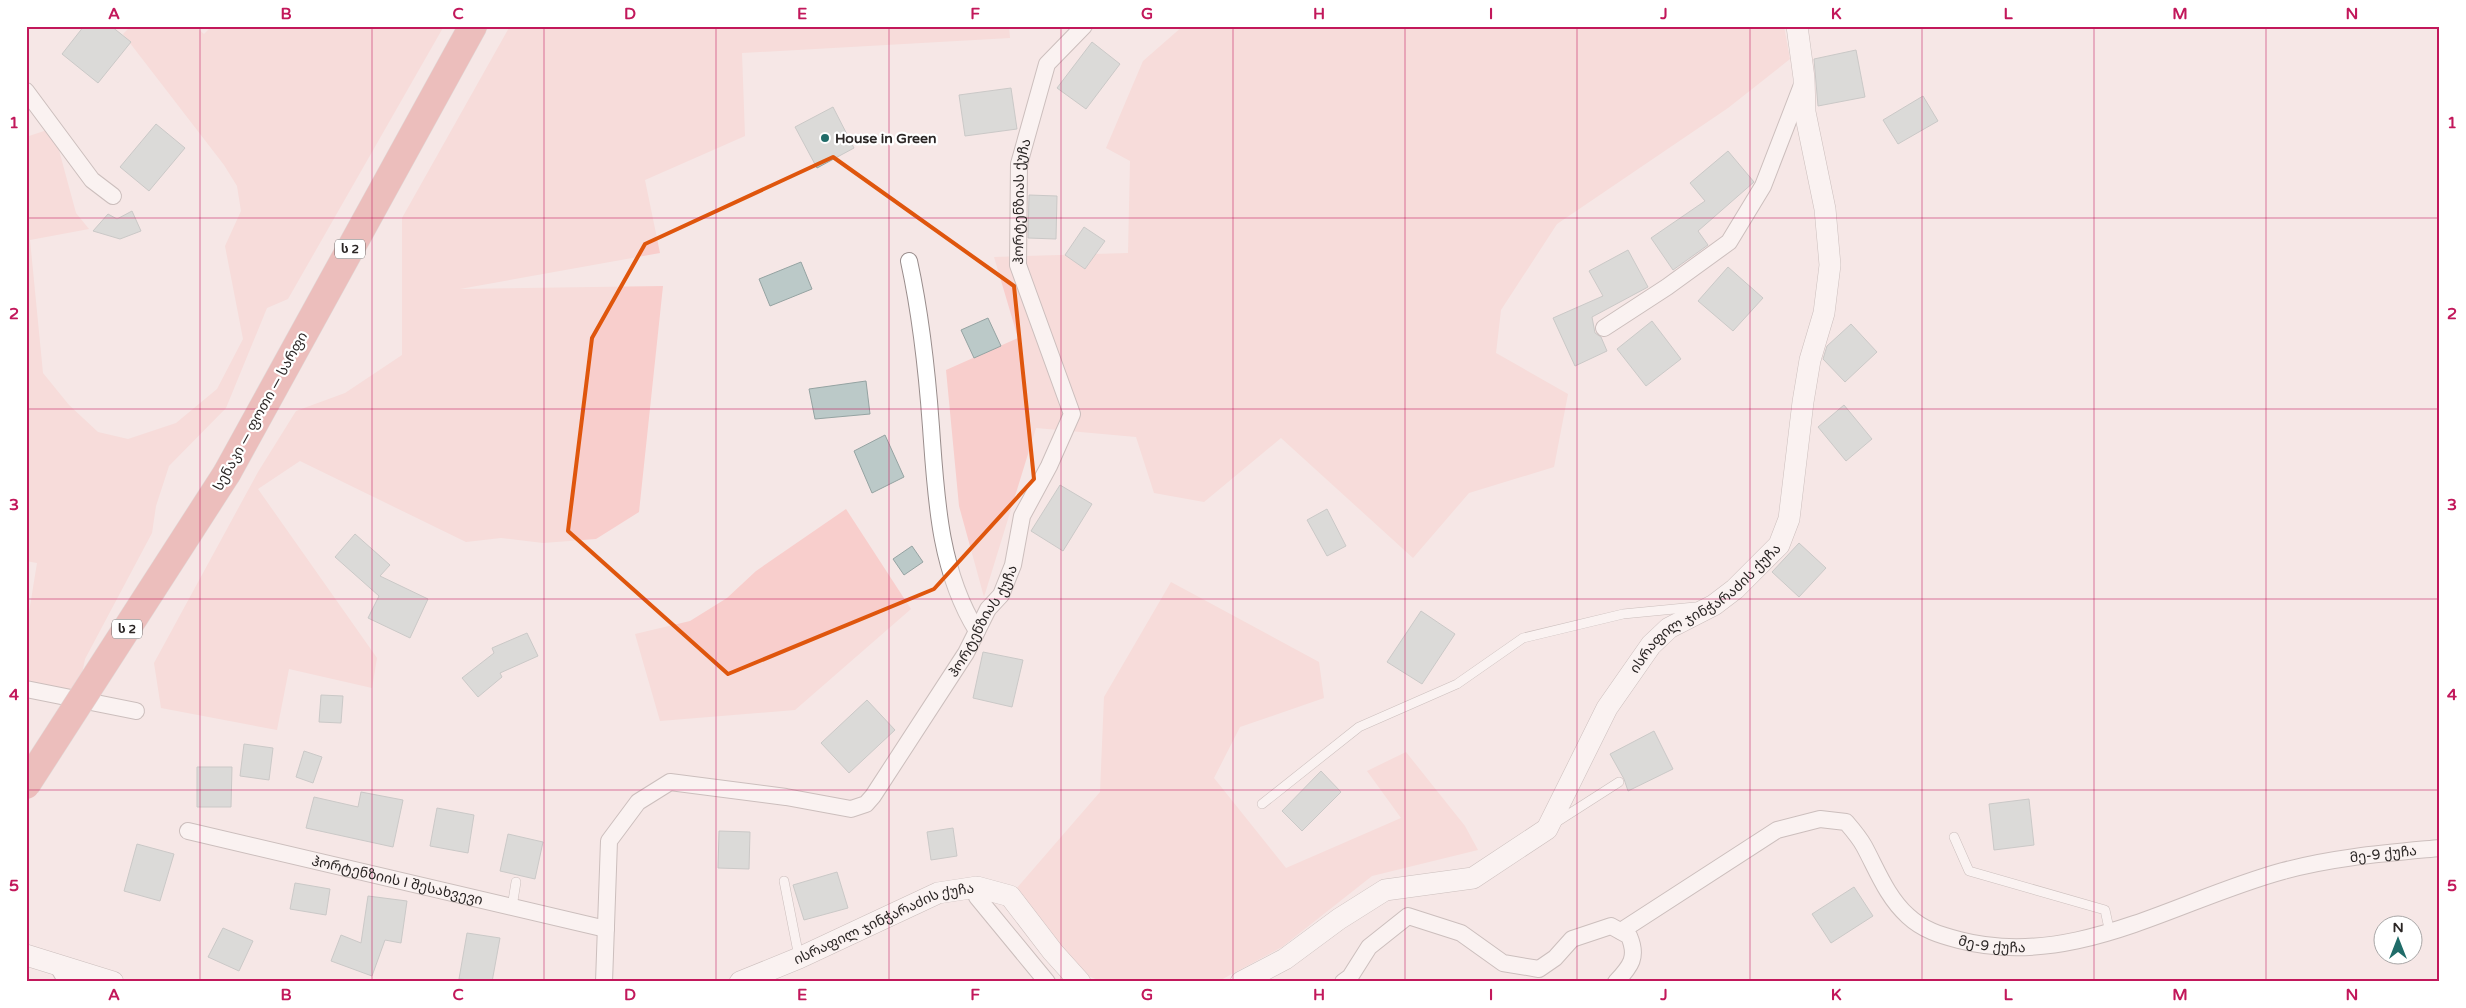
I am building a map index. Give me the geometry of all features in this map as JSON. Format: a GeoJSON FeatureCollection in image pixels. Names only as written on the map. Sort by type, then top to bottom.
{"type":"FeatureCollection","features":[{"type":"Feature","properties":{"kind":"highway","name":"სენაკი — ფოთი — სარფი"},"geometry":{"type":"LineString","coordinates":[[26,785],[227,473],[473,26]]}},
{"type":"Feature","properties":{"kind":"street","name":"ჰორტენზიას ქუჩა"},"geometry":{"type":"LineString","coordinates":[[604,982],[610,841],[638,802],[670,782],[786,797],[851,809],[866,804],[966,653],[988,609],[1001,596],[1013,565],[1022,516],[1049,466],[1072,414],[1018,265],[1019,164],[1047,64],[1084,26]]}},
{"type":"Feature","properties":{"kind":"street","name":"ისრაფილ ჯინჭარაძის ქუჩა"},"geometry":{"type":"LineString","coordinates":[[1547,829],[1607,708],[1632,669],[1651,645],[1669,628],[1714,605],[1735,589],[1779,545],[1790,519],[1803,402],[1810,360],[1824,313],[1830,265],[1825,209],[1805,112],[1804,78],[1798,26]]}},
{"type":"Feature","properties":{"kind":"street"},"geometry":{"type":"LineString","coordinates":[[1604,328],[1667,288],[1729,242],[1763,186],[1804,78]]}},
{"type":"Feature","properties":{"kind":"street"},"geometry":{"type":"LineString","coordinates":[[26,91],[92,180],[113,196]]}},
{"type":"Feature","properties":{"kind":"street"},"geometry":{"type":"LineString","coordinates":[[909,261],[918,304],[933,461],[944,549],[963,608],[977,631]]}},
{"type":"Feature","properties":{"kind":"street"},"geometry":{"type":"LineString","coordinates":[[26,689],[136,711]]}},
{"type":"Feature","properties":{"kind":"street","name":"მე-9 ქუჩა"},"geometry":{"type":"LineString","coordinates":[[1621,931],[1776,830],[1820,819],[1846,822],[1863,844],[1882,883],[1908,916],[1934,934],[1986,947],[2051,945],[2110,933],[2282,871],[2348,856],[2440,848]]}},
{"type":"Feature","properties":{"kind":"street"},"geometry":{"type":"LineString","coordinates":[[1240,982],[1285,959],[1339,919],[1385,890],[1473,878],[1547,829]]}},
{"type":"Feature","properties":{"kind":"street","name":"ჰორტენზიის I შესახვევი"},"geometry":{"type":"LineString","coordinates":[[188,831],[606,929]]}},
{"type":"Feature","properties":{"kind":"street"},"geometry":{"type":"LineString","coordinates":[[977,887],[977,897],[1047,982]]}},
{"type":"Feature","properties":{"kind":"street","name":"ისრაფილ ჯინჭარაძის ქუჩა"},"geometry":{"type":"LineString","coordinates":[[740,982],[799,958],[938,893],[977,887],[1010,896],[1053,952],[1080,982]]}},
{"type":"Feature","properties":{"kind":"street"},"geometry":{"type":"LineString","coordinates":[[1343,982],[1350,977],[1370,947],[1408,916],[1461,933],[1503,963],[1540,968],[1555,958],[1572,939],[1611,926],[1629,936],[1635,949],[1629,968],[1616,982]]}},
{"type":"Feature","properties":{"kind":"street"},"geometry":{"type":"LineString","coordinates":[[26,955],[62,973],[113,982]]}},
{"type":"Feature","properties":{"kind":"lane"},"geometry":{"type":"LineString","coordinates":[[1262,804],[1359,727],[1457,684],[1523,638],[1624,614],[1714,605]]}},
{"type":"Feature","properties":{"kind":"lane"},"geometry":{"type":"LineString","coordinates":[[1547,829],[1619,782]]}},
{"type":"Feature","properties":{"kind":"lane"},"geometry":{"type":"LineString","coordinates":[[1954,837],[1969,871],[2105,910],[2110,933]]}},
{"type":"Feature","properties":{"kind":"lane"},"geometry":{"type":"LineString","coordinates":[[784,881],[799,958]]}},
{"type":"Feature","properties":{"kind":"lane"},"geometry":{"type":"LineString","coordinates":[[512,907],[516,882]]}},
{"type":"Feature","properties":{"kind":"highlighted area"},"geometry":{"type":"Polygon","coordinates":[[[833,157],[1014,286],[1034,479],[934,589],[728,674],[568,531],[592,338],[645,244],[833,157]]]}},
{"type":"Feature","properties":{"kind":"shaded area"},"geometry":{"type":"Polygon","coordinates":[[[131,26],[195,26],[204,34],[212,26],[444,26],[288,299],[267,308],[226,408],[169,466],[156,506],[152,533],[85,659],[77,699],[26,689],[26,631],[37,563],[26,561],[26,137],[53,128],[76,213],[89,229],[30,240],[43,373],[69,405],[98,432],[128,439],[176,423],[217,389],[243,339],[225,246],[241,211],[237,186],[224,165],[123,34],[131,26]]]}},
{"type":"Feature","properties":{"kind":"shaded area"},"geometry":{"type":"Polygon","coordinates":[[[510,26],[1009,26],[1010,38],[742,53],[745,136],[645,180],[660,253],[460,289],[663,286],[639,512],[596,539],[543,543],[501,538],[466,542],[300,461],[258,489],[377,658],[372,688],[289,669],[277,730],[161,708],[154,663],[258,472],[296,411],[345,393],[402,355],[402,218],[510,26]]]}},
{"type":"Feature","properties":{"kind":"shaded area"},"geometry":{"type":"Polygon","coordinates":[[[1183,26],[1784,26],[1790,59],[1728,108],[1557,224],[1501,310],[1496,353],[1568,394],[1554,467],[1469,493],[1413,558],[1281,438],[1204,502],[1154,493],[1136,437],[1036,428],[984,597],[959,506],[946,370],[1018,338],[994,257],[1128,253],[1130,161],[1106,148],[1143,61],[1183,26]]]}},
{"type":"Feature","properties":{"kind":"shaded area"},"geometry":{"type":"Polygon","coordinates":[[[846,509],[911,609],[795,710],[660,721],[635,634],[690,621],[727,598],[756,571],[846,509]]]}},
{"type":"Feature","properties":{"kind":"shaded area"},"geometry":{"type":"Polygon","coordinates":[[[1171,582],[1319,662],[1324,698],[1240,727],[1214,778],[1286,868],[1401,818],[1367,771],[1406,752],[1465,826],[1478,850],[1372,876],[1282,947],[1217,982],[1104,982],[1085,975],[1050,938],[1016,889],[1100,792],[1104,697],[1171,582]]]}},
{"type":"Feature","properties":{"kind":"building"},"geometry":{"type":"Polygon","coordinates":[[[84,26],[111,26],[131,42],[98,83],[62,54],[84,26]]]}},
{"type":"Feature","properties":{"kind":"building"},"geometry":{"type":"Polygon","coordinates":[[[1092,42],[1120,64],[1086,109],[1057,88],[1092,42]]]}},
{"type":"Feature","properties":{"kind":"building"},"geometry":{"type":"Polygon","coordinates":[[[1856,50],[1865,97],[1818,106],[1814,59],[1856,50]]]}},
{"type":"Feature","properties":{"kind":"building"},"geometry":{"type":"Polygon","coordinates":[[[1011,88],[1017,129],[965,136],[959,95],[1011,88]]]}},
{"type":"Feature","properties":{"kind":"building"},"geometry":{"type":"Polygon","coordinates":[[[1923,96],[1938,121],[1898,144],[1883,120],[1923,96]]]}},
{"type":"Feature","properties":{"kind":"building","name":"House in Green"},"geometry":{"type":"Polygon","coordinates":[[[833,107],[854,148],[817,168],[795,127],[833,107]]]}},
{"type":"Feature","properties":{"kind":"building"},"geometry":{"type":"Polygon","coordinates":[[[156,124],[185,148],[149,191],[120,167],[156,124]]]}},
{"type":"Feature","properties":{"kind":"building"},"geometry":{"type":"Polygon","coordinates":[[[1728,151],[1754,182],[1698,231],[1708,245],[1673,270],[1651,238],[1705,201],[1690,183],[1728,151]]]}},
{"type":"Feature","properties":{"kind":"building"},"geometry":{"type":"Polygon","coordinates":[[[1029,195],[1057,196],[1056,239],[1028,238],[1029,195]]]}},
{"type":"Feature","properties":{"kind":"building"},"geometry":{"type":"Polygon","coordinates":[[[132,211],[141,231],[120,239],[93,231],[108,214],[117,219],[132,211]]]}},
{"type":"Feature","properties":{"kind":"building"},"geometry":{"type":"Polygon","coordinates":[[[1084,227],[1105,241],[1085,269],[1065,255],[1084,227]]]}},
{"type":"Feature","properties":{"kind":"building"},"geometry":{"type":"Polygon","coordinates":[[[1628,250],[1648,287],[1592,317],[1595,333],[1601,337],[1607,351],[1575,366],[1553,318],[1603,296],[1589,271],[1628,250]]]}},
{"type":"Feature","properties":{"kind":"building"},"geometry":{"type":"Polygon","coordinates":[[[801,262],[812,289],[770,306],[759,279],[801,262]]]}},
{"type":"Feature","properties":{"kind":"building"},"geometry":{"type":"Polygon","coordinates":[[[1728,267],[1763,298],[1733,331],[1698,301],[1728,267]]]}},
{"type":"Feature","properties":{"kind":"building"},"geometry":{"type":"Polygon","coordinates":[[[988,318],[1001,346],[974,358],[961,330],[988,318]]]}},
{"type":"Feature","properties":{"kind":"building"},"geometry":{"type":"Polygon","coordinates":[[[1652,321],[1681,359],[1646,386],[1617,349],[1652,321]]]}},
{"type":"Feature","properties":{"kind":"building"},"geometry":{"type":"Polygon","coordinates":[[[1851,324],[1877,352],[1845,382],[1823,359],[1827,346],[1851,324]]]}},
{"type":"Feature","properties":{"kind":"building"},"geometry":{"type":"Polygon","coordinates":[[[866,381],[870,414],[815,419],[809,389],[866,381]]]}},
{"type":"Feature","properties":{"kind":"building"},"geometry":{"type":"Polygon","coordinates":[[[1844,405],[1872,439],[1846,461],[1818,427],[1844,405]]]}},
{"type":"Feature","properties":{"kind":"building"},"geometry":{"type":"Polygon","coordinates":[[[885,435],[904,477],[872,493],[854,451],[885,435]]]}},
{"type":"Feature","properties":{"kind":"building"},"geometry":{"type":"Polygon","coordinates":[[[1060,485],[1092,504],[1063,551],[1031,531],[1060,485]]]}},
{"type":"Feature","properties":{"kind":"building"},"geometry":{"type":"Polygon","coordinates":[[[1327,509],[1346,546],[1327,556],[1307,520],[1327,509]]]}},
{"type":"Feature","properties":{"kind":"building"},"geometry":{"type":"Polygon","coordinates":[[[355,534],[390,565],[380,576],[428,599],[410,638],[368,618],[379,596],[335,557],[355,534]]]}},
{"type":"Feature","properties":{"kind":"building"},"geometry":{"type":"Polygon","coordinates":[[[1799,543],[1826,568],[1799,597],[1772,572],[1799,543]]]}},
{"type":"Feature","properties":{"kind":"building"},"geometry":{"type":"Polygon","coordinates":[[[912,546],[923,562],[904,575],[893,559],[912,546]]]}},
{"type":"Feature","properties":{"kind":"building"},"geometry":{"type":"Polygon","coordinates":[[[1421,611],[1455,634],[1422,684],[1387,662],[1421,611]]]}},
{"type":"Feature","properties":{"kind":"building"},"geometry":{"type":"Polygon","coordinates":[[[527,633],[538,656],[500,673],[502,677],[478,697],[462,678],[494,653],[492,648],[527,633]]]}},
{"type":"Feature","properties":{"kind":"building"},"geometry":{"type":"Polygon","coordinates":[[[983,652],[1023,660],[1012,707],[973,698],[983,652]]]}},
{"type":"Feature","properties":{"kind":"building"},"geometry":{"type":"Polygon","coordinates":[[[321,695],[343,696],[341,723],[319,722],[321,695]]]}},
{"type":"Feature","properties":{"kind":"building"},"geometry":{"type":"Polygon","coordinates":[[[867,700],[895,730],[849,773],[821,743],[867,700]]]}},
{"type":"Feature","properties":{"kind":"building"},"geometry":{"type":"Polygon","coordinates":[[[1654,731],[1673,769],[1628,791],[1624,779],[1610,754],[1654,731]]]}},
{"type":"Feature","properties":{"kind":"building"},"geometry":{"type":"Polygon","coordinates":[[[244,744],[273,748],[269,780],[240,776],[244,744]]]}},
{"type":"Feature","properties":{"kind":"building"},"geometry":{"type":"Polygon","coordinates":[[[304,751],[322,757],[313,783],[296,777],[304,751]]]}},
{"type":"Feature","properties":{"kind":"building"},"geometry":{"type":"Polygon","coordinates":[[[197,767],[232,767],[231,807],[197,807],[197,767]]]}},
{"type":"Feature","properties":{"kind":"building"},"geometry":{"type":"Polygon","coordinates":[[[1321,771],[1341,792],[1302,831],[1282,811],[1321,771]]]}},
{"type":"Feature","properties":{"kind":"building"},"geometry":{"type":"Polygon","coordinates":[[[361,792],[403,800],[393,847],[306,828],[314,797],[358,807],[361,792]]]}},
{"type":"Feature","properties":{"kind":"building"},"geometry":{"type":"Polygon","coordinates":[[[2029,799],[2034,845],[1994,850],[1989,804],[2029,799]]]}},
{"type":"Feature","properties":{"kind":"building"},"geometry":{"type":"Polygon","coordinates":[[[437,808],[474,815],[468,853],[430,846],[437,808]]]}},
{"type":"Feature","properties":{"kind":"building"},"geometry":{"type":"Polygon","coordinates":[[[953,828],[957,856],[931,860],[927,832],[953,828]]]}},
{"type":"Feature","properties":{"kind":"building"},"geometry":{"type":"Polygon","coordinates":[[[719,831],[750,832],[749,869],[718,868],[719,831]]]}},
{"type":"Feature","properties":{"kind":"building"},"geometry":{"type":"Polygon","coordinates":[[[508,834],[543,842],[535,879],[500,871],[508,834]]]}},
{"type":"Feature","properties":{"kind":"building"},"geometry":{"type":"Polygon","coordinates":[[[137,844],[174,854],[160,901],[124,891],[137,844]]]}},
{"type":"Feature","properties":{"kind":"building"},"geometry":{"type":"Polygon","coordinates":[[[837,872],[848,908],[804,920],[793,885],[837,872]]]}},
{"type":"Feature","properties":{"kind":"building"},"geometry":{"type":"Polygon","coordinates":[[[295,883],[330,889],[326,915],[290,909],[295,883]]]}},
{"type":"Feature","properties":{"kind":"building"},"geometry":{"type":"Polygon","coordinates":[[[1854,887],[1873,916],[1831,943],[1812,914],[1854,887]]]}},
{"type":"Feature","properties":{"kind":"building"},"geometry":{"type":"Polygon","coordinates":[[[368,896],[407,901],[401,943],[385,940],[372,976],[331,961],[341,935],[361,943],[368,896]]]}},
{"type":"Feature","properties":{"kind":"building"},"geometry":{"type":"Polygon","coordinates":[[[223,928],[253,941],[239,971],[208,957],[223,928]]]}},
{"type":"Feature","properties":{"kind":"building"},"geometry":{"type":"Polygon","coordinates":[[[467,933],[500,938],[492,982],[459,979],[467,933]]]}},
{"type":"Feature","properties":{"kind":"place","name":"House in Green"},"geometry":{"type":"Point","coordinates":[825,138]}}]}
